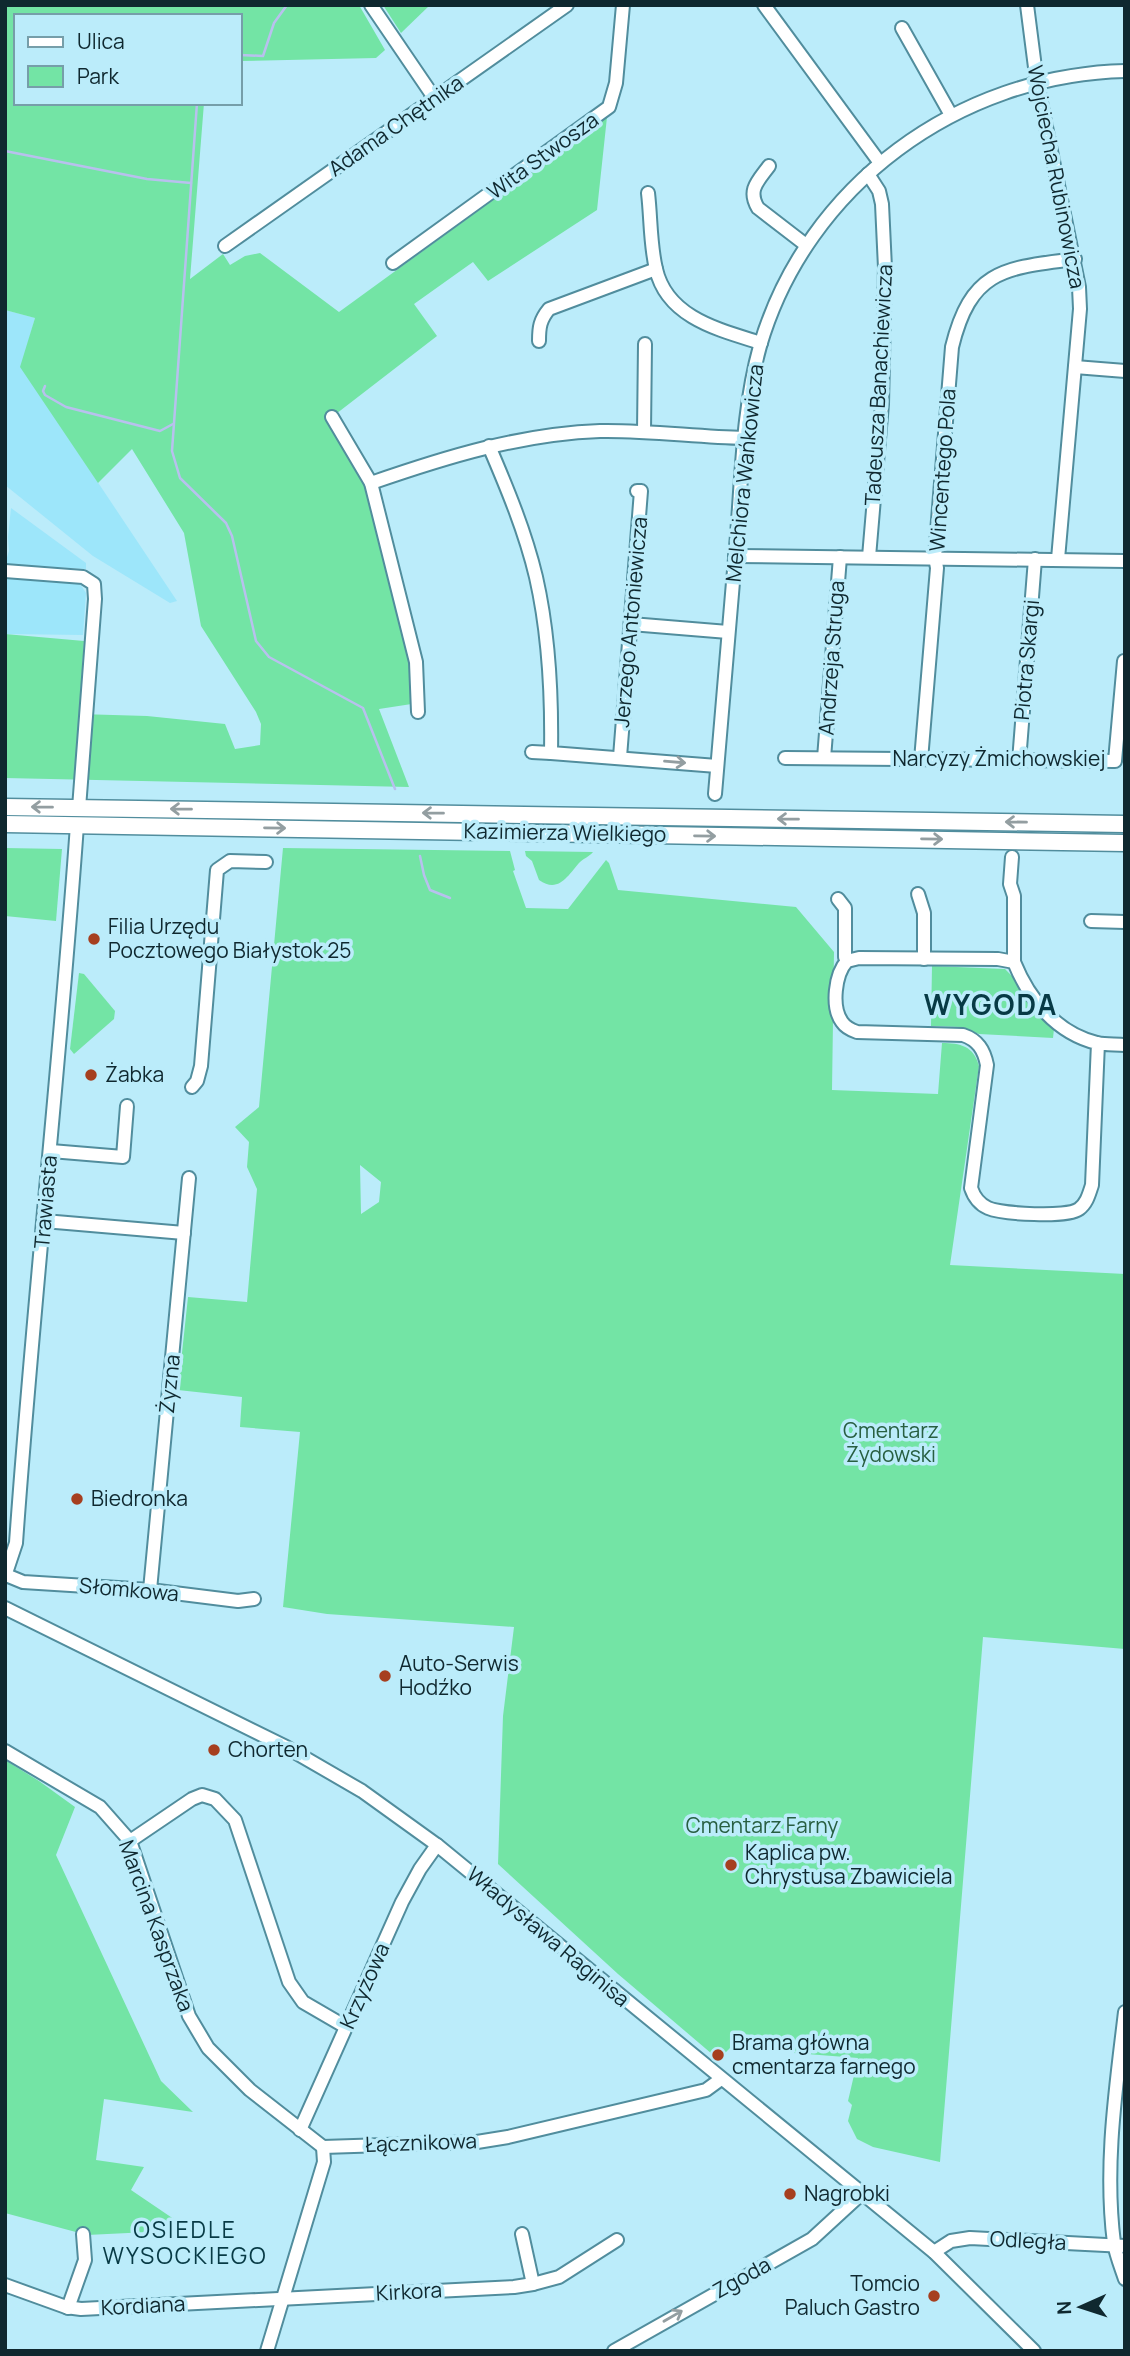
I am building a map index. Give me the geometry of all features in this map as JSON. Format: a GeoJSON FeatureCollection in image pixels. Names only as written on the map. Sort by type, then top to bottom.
{"type":"FeatureCollection","features":[{"type":"Feature","properties":{"kind":"main road","name":"Kazimierza Wielkiego"},"geometry":{"type":"LineString","coordinates":[[5,807],[1125,824]]}},
{"type":"Feature","properties":{"kind":"main road"},"geometry":{"type":"LineString","coordinates":[[206,827],[213,819],[212,813],[207,810]]}},
{"type":"Feature","properties":{"kind":"main road"},"geometry":{"type":"LineString","coordinates":[[520,832],[525,814]]}},
{"type":"Feature","properties":{"kind":"main road","name":"Kazimierza Wielkiego"},"geometry":{"type":"LineString","coordinates":[[5,824],[1125,843]]}},
{"type":"Feature","properties":{"kind":"main road"},"geometry":{"type":"LineString","coordinates":[[1083,842],[1084,824]]}},
{"type":"Feature","properties":{"kind":"street"},"geometry":{"type":"LineString","coordinates":[[371,5],[435,99]]}},
{"type":"Feature","properties":{"kind":"street","name":"Adama Chętnika"},"geometry":{"type":"LineString","coordinates":[[225,246],[567,5]]}},
{"type":"Feature","properties":{"kind":"street","name":"Wita Stwosza"},"geometry":{"type":"LineString","coordinates":[[393,263],[609,107],[616,83],[623,5]]}},
{"type":"Feature","properties":{"kind":"street"},"geometry":{"type":"LineString","coordinates":[[765,5],[880,163]]}},
{"type":"Feature","properties":{"kind":"street","name":"Wojciecha Rubinowicza"},"geometry":{"type":"LineString","coordinates":[[1027,5],[1037,83],[1075,260],[1080,309],[1058,559]]}},
{"type":"Feature","properties":{"kind":"street"},"geometry":{"type":"LineString","coordinates":[[902,28],[951,115]]}},
{"type":"Feature","properties":{"kind":"street","name":"Melchiora Wańkowicza"},"geometry":{"type":"LineString","coordinates":[[715,794],[744,438],[752,376],[761,343],[781,292],[806,245],[851,190],[880,163],[951,115],[1037,83],[1083,74],[1125,71]]}},
{"type":"Feature","properties":{"kind":"street"},"geometry":{"type":"LineString","coordinates":[[769,166],[753,188],[753,200],[758,208],[806,245]]}},
{"type":"Feature","properties":{"kind":"street","name":"Tadeusza Banachiewicza"},"geometry":{"type":"LineString","coordinates":[[868,174],[879,191],[882,204],[885,268],[882,404],[869,557]]}},
{"type":"Feature","properties":{"kind":"street"},"geometry":{"type":"LineString","coordinates":[[648,193],[656,269],[667,292],[688,315],[706,325],[761,343]]}},
{"type":"Feature","properties":{"kind":"street","name":"Wincentego Pola"},"geometry":{"type":"LineString","coordinates":[[921,760],[952,346],[958,323],[976,292],[994,277],[1015,267],[1075,260]]}},
{"type":"Feature","properties":{"kind":"street"},"geometry":{"type":"LineString","coordinates":[[539,341],[542,317],[549,309],[656,269]]}},
{"type":"Feature","properties":{"kind":"street"},"geometry":{"type":"LineString","coordinates":[[644,431],[645,344]]}},
{"type":"Feature","properties":{"kind":"street"},"geometry":{"type":"LineString","coordinates":[[1075,367],[1125,371]]}},
{"type":"Feature","properties":{"kind":"street"},"geometry":{"type":"LineString","coordinates":[[332,417],[371,483],[416,662],[418,712]]}},
{"type":"Feature","properties":{"kind":"street"},"geometry":{"type":"LineString","coordinates":[[371,483],[463,452],[571,433],[644,431],[744,438]]}},
{"type":"Feature","properties":{"kind":"street"},"geometry":{"type":"LineString","coordinates":[[489,446],[515,509],[536,576],[544,623],[549,670],[551,753],[532,752]]}},
{"type":"Feature","properties":{"kind":"street","name":"Jerzego Antoniewicza"},"geometry":{"type":"LineString","coordinates":[[620,757],[641,491],[638,491]]}},
{"type":"Feature","properties":{"kind":"street"},"geometry":{"type":"LineString","coordinates":[[735,556],[1125,561]]}},
{"type":"Feature","properties":{"kind":"street","name":"Andrzeja Struga"},"geometry":{"type":"LineString","coordinates":[[824,758],[840,557]]}},
{"type":"Feature","properties":{"kind":"street","name":"Piotra Skargi"},"geometry":{"type":"LineString","coordinates":[[1019,761],[1035,559]]}},
{"type":"Feature","properties":{"kind":"street"},"geometry":{"type":"LineString","coordinates":[[5,571],[83,577],[94,584],[79,808]]}},
{"type":"Feature","properties":{"kind":"street"},"geometry":{"type":"LineString","coordinates":[[631,624],[729,632]]}},
{"type":"Feature","properties":{"kind":"street","name":"Narcyzy Żmichowskiej"},"geometry":{"type":"LineString","coordinates":[[785,758],[1115,761],[1124,661]]}},
{"type":"Feature","properties":{"kind":"street","name":"Jerzego Antoniewicza"},"geometry":{"type":"LineString","coordinates":[[551,753],[718,766]]}},
{"type":"Feature","properties":{"kind":"street","name":"Trawiasta"},"geometry":{"type":"LineString","coordinates":[[5,1576],[16,1543],[66,981],[77,825]]}},
{"type":"Feature","properties":{"kind":"street"},"geometry":{"type":"LineString","coordinates":[[1012,857],[1010,884],[1014,897],[1014,962],[1034,1001],[1066,1029],[1098,1043],[1125,1045],[1125,1038]]}},
{"type":"Feature","properties":{"kind":"street"},"geometry":{"type":"LineString","coordinates":[[192,1087],[197,1082],[201,1066],[217,870],[230,861],[266,862]]}},
{"type":"Feature","properties":{"kind":"street"},"geometry":{"type":"LineString","coordinates":[[918,894],[924,913],[924,959]]}},
{"type":"Feature","properties":{"kind":"street"},"geometry":{"type":"LineString","coordinates":[[838,900],[845,908],[847,961]]}},
{"type":"Feature","properties":{"kind":"street"},"geometry":{"type":"LineString","coordinates":[[1091,921],[1125,922]]}},
{"type":"Feature","properties":{"kind":"street"},"geometry":{"type":"LineString","coordinates":[[1014,962],[998,959],[859,958],[847,961],[841,968],[837,987],[839,1017],[844,1025],[857,1032],[963,1035],[975,1040],[982,1049],[987,1065],[971,1188],[979,1203],[987,1208],[1059,1215],[1072,1213],[1085,1203],[1092,1185],[1098,1043]]}},
{"type":"Feature","properties":{"kind":"street"},"geometry":{"type":"LineString","coordinates":[[51,1151],[123,1157],[127,1106]]}},
{"type":"Feature","properties":{"kind":"street","name":"Żyzna"},"geometry":{"type":"LineString","coordinates":[[150,1590],[189,1178]]}},
{"type":"Feature","properties":{"kind":"street"},"geometry":{"type":"LineString","coordinates":[[44,1221],[184,1233]]}},
{"type":"Feature","properties":{"kind":"street","name":"Słomkowa"},"geometry":{"type":"LineString","coordinates":[[5,1576],[23,1582],[150,1590],[238,1601],[254,1599]]}},
{"type":"Feature","properties":{"kind":"street","name":"Władysława Raginisa"},"geometry":{"type":"LineString","coordinates":[[5,1608],[286,1747],[362,1791],[437,1845],[934,2252],[1034,2351]]}},
{"type":"Feature","properties":{"kind":"street","name":"Marcina Kasprzaka"},"geometry":{"type":"LineString","coordinates":[[5,1751],[100,1807],[130,1841],[189,2017],[208,2048],[227,2069],[323,2147]]}},
{"type":"Feature","properties":{"kind":"street"},"geometry":{"type":"LineString","coordinates":[[130,1841],[191,1799],[202,1796],[215,1799],[235,1820],[289,1982],[303,2002],[346,2027]]}},
{"type":"Feature","properties":{"kind":"street","name":"Krzyżowa"},"geometry":{"type":"LineString","coordinates":[[300,2130],[402,1902],[437,1845]]}},
{"type":"Feature","properties":{"kind":"street"},"geometry":{"type":"LineString","coordinates":[[1125,2012],[1119,2110],[1110,2182],[1125,2279]]}},
{"type":"Feature","properties":{"kind":"street","name":"Łącznikowa"},"geometry":{"type":"LineString","coordinates":[[323,2147],[477,2142],[508,2137],[706,2090],[721,2079]]}},
{"type":"Feature","properties":{"kind":"street"},"geometry":{"type":"LineString","coordinates":[[267,2351],[324,2162],[323,2147]]}},
{"type":"Feature","properties":{"kind":"street","name":"Zgoda"},"geometry":{"type":"LineString","coordinates":[[614,2351],[816,2234],[861,2193]]}},
{"type":"Feature","properties":{"kind":"street"},"geometry":{"type":"LineString","coordinates":[[68,2308],[85,2260],[83,2234]]}},
{"type":"Feature","properties":{"kind":"street"},"geometry":{"type":"LineString","coordinates":[[522,2234],[533,2284]]}},
{"type":"Feature","properties":{"kind":"street","name":"Odległa"},"geometry":{"type":"LineString","coordinates":[[934,2252],[949,2242],[970,2238],[1120,2245]]}},
{"type":"Feature","properties":{"kind":"street","name":"Kirkora"},"geometry":{"type":"LineString","coordinates":[[285,2298],[533,2284],[559,2277],[617,2240]]}},
{"type":"Feature","properties":{"kind":"street","name":"Kordiana"},"geometry":{"type":"LineString","coordinates":[[5,2285],[68,2308],[81,2309],[285,2298]]}},
{"type":"Feature","properties":{"kind":"shaded area"},"geometry":{"type":"Polygon","coordinates":[[[5,310],[35,318],[21,367],[177,601],[170,603],[93,556],[5,485],[5,310]]]}},
{"type":"Feature","properties":{"kind":"shaded area"},"geometry":{"type":"Polygon","coordinates":[[[11,508],[86,563],[86,569],[5,564],[9,551],[11,508]]]}},
{"type":"Feature","properties":{"kind":"shaded area"},"geometry":{"type":"Polygon","coordinates":[[[5,578],[80,584],[86,593],[83,635],[5,634],[5,578]]]}},
{"type":"Feature","properties":{"kind":"green space"},"geometry":{"type":"Polygon","coordinates":[[[5,5],[359,5],[385,50],[376,58],[242,61],[242,14],[14,14],[14,105],[204,105],[190,279],[223,254],[230,265],[245,256],[260,253],[339,312],[607,117],[597,210],[488,281],[473,262],[414,304],[437,336],[332,417],[371,483],[416,662],[418,703],[379,709],[409,787],[5,778],[5,634],[84,641],[79,714],[147,716],[225,724],[235,749],[260,745],[261,724],[201,626],[184,533],[132,449],[98,483],[20,367],[35,318],[5,310],[5,5]]]}},
{"type":"Feature","properties":{"kind":"green space"},"geometry":{"type":"Polygon","coordinates":[[[383,5],[430,5],[401,33],[383,5]]]}},
{"type":"Feature","properties":{"kind":"green space"},"geometry":{"type":"Polygon","coordinates":[[[5,848],[62,849],[56,921],[5,916],[5,848]]]}},
{"type":"Feature","properties":{"kind":"green space"},"geometry":{"type":"Polygon","coordinates":[[[283,848],[510,851],[515,870],[513,871],[526,908],[568,909],[606,860],[618,890],[796,907],[834,952],[832,1090],[938,1094],[942,1043],[960,1045],[974,1054],[979,1066],[950,1265],[1125,1274],[1125,1649],[983,1637],[940,2162],[873,2147],[857,2139],[848,2121],[852,2105],[848,2101],[858,2058],[730,2048],[723,2055],[712,2054],[618,1974],[498,1864],[503,1716],[514,1627],[327,1614],[283,1607],[300,1432],[240,1427],[242,1397],[178,1390],[188,1297],[247,1302],[257,1189],[247,1167],[249,1142],[235,1127],[259,1107],[283,848]],[[360,1165],[361,1214],[379,1202],[381,1182],[360,1165]]]}},
{"type":"Feature","properties":{"kind":"green space"},"geometry":{"type":"Polygon","coordinates":[[[525,851],[593,852],[567,877],[552,885],[539,880],[525,851]]]}},
{"type":"Feature","properties":{"kind":"green space"},"geometry":{"type":"Polygon","coordinates":[[[932,966],[1005,969],[1027,1002],[1054,1029],[1053,1038],[979,1034],[962,1027],[931,1026],[932,966]]]}},
{"type":"Feature","properties":{"kind":"green space"},"geometry":{"type":"Polygon","coordinates":[[[79,973],[84,974],[115,1011],[114,1019],[74,1054],[70,1049],[79,973]]]}},
{"type":"Feature","properties":{"kind":"green space"},"geometry":{"type":"Polygon","coordinates":[[[5,1760],[75,1807],[56,1855],[161,2081],[193,2112],[104,2099],[96,2160],[144,2167],[131,2190],[190,2230],[87,2235],[5,2213],[5,1760]]]}},
{"type":"Feature","properties":{"kind":"waterway"},"geometry":{"type":"LineString","coordinates":[[242,55],[263,56],[274,23],[287,5]]}},
{"type":"Feature","properties":{"kind":"waterway"},"geometry":{"type":"LineString","coordinates":[[197,105],[172,451],[180,478],[226,523],[232,536],[256,641],[269,657],[363,708],[395,789]]}},
{"type":"Feature","properties":{"kind":"waterway"},"geometry":{"type":"LineString","coordinates":[[5,151],[147,179],[191,183]]}},
{"type":"Feature","properties":{"kind":"waterway"},"geometry":{"type":"LineString","coordinates":[[45,386],[45,395],[66,407],[160,431],[173,424]]}},
{"type":"Feature","properties":{"kind":"waterway"},"geometry":{"type":"LineString","coordinates":[[420,856],[430,890],[450,898]]}},
{"type":"Feature","properties":{"kind":"place","name":"Filia Urzędu Pocztowego Białystok 25"},"geometry":{"type":"Point","coordinates":[94,939]}},
{"type":"Feature","properties":{"kind":"place","name":"Żabka"},"geometry":{"type":"Point","coordinates":[91,1075]}},
{"type":"Feature","properties":{"kind":"place","name":"Biedronka"},"geometry":{"type":"Point","coordinates":[77,1499]}},
{"type":"Feature","properties":{"kind":"place","name":"Auto-Serwis Hodźko"},"geometry":{"type":"Point","coordinates":[385,1676]}},
{"type":"Feature","properties":{"kind":"place","name":"Chorten"},"geometry":{"type":"Point","coordinates":[214,1750]}},
{"type":"Feature","properties":{"kind":"place","name":"Kaplica pw. Chrystusa Zbawiciela"},"geometry":{"type":"Point","coordinates":[731,1865]}},
{"type":"Feature","properties":{"kind":"place","name":"Brama główna cmentarza farnego"},"geometry":{"type":"Point","coordinates":[718,2055]}},
{"type":"Feature","properties":{"kind":"place","name":"Nagrobki"},"geometry":{"type":"Point","coordinates":[790,2194]}},
{"type":"Feature","properties":{"kind":"place","name":"Tomcio Paluch Gastro"},"geometry":{"type":"Point","coordinates":[934,2296]}},
{"type":"Feature","properties":{"kind":"district","name":"WYGODA"},"geometry":{"type":"Point","coordinates":[991,1005]}},
{"type":"Feature","properties":{"kind":"district","name":"OSIEDLE WYSOCKIEGO"},"geometry":{"type":"Point","coordinates":[185,2243]}},
{"type":"Feature","properties":{"kind":"park label","name":"Cmentarz Żydowski"},"geometry":{"type":"Point","coordinates":[891,1443]}},
{"type":"Feature","properties":{"kind":"park label","name":"Cmentarz Farny"},"geometry":{"type":"Point","coordinates":[762,1826]}}]}
